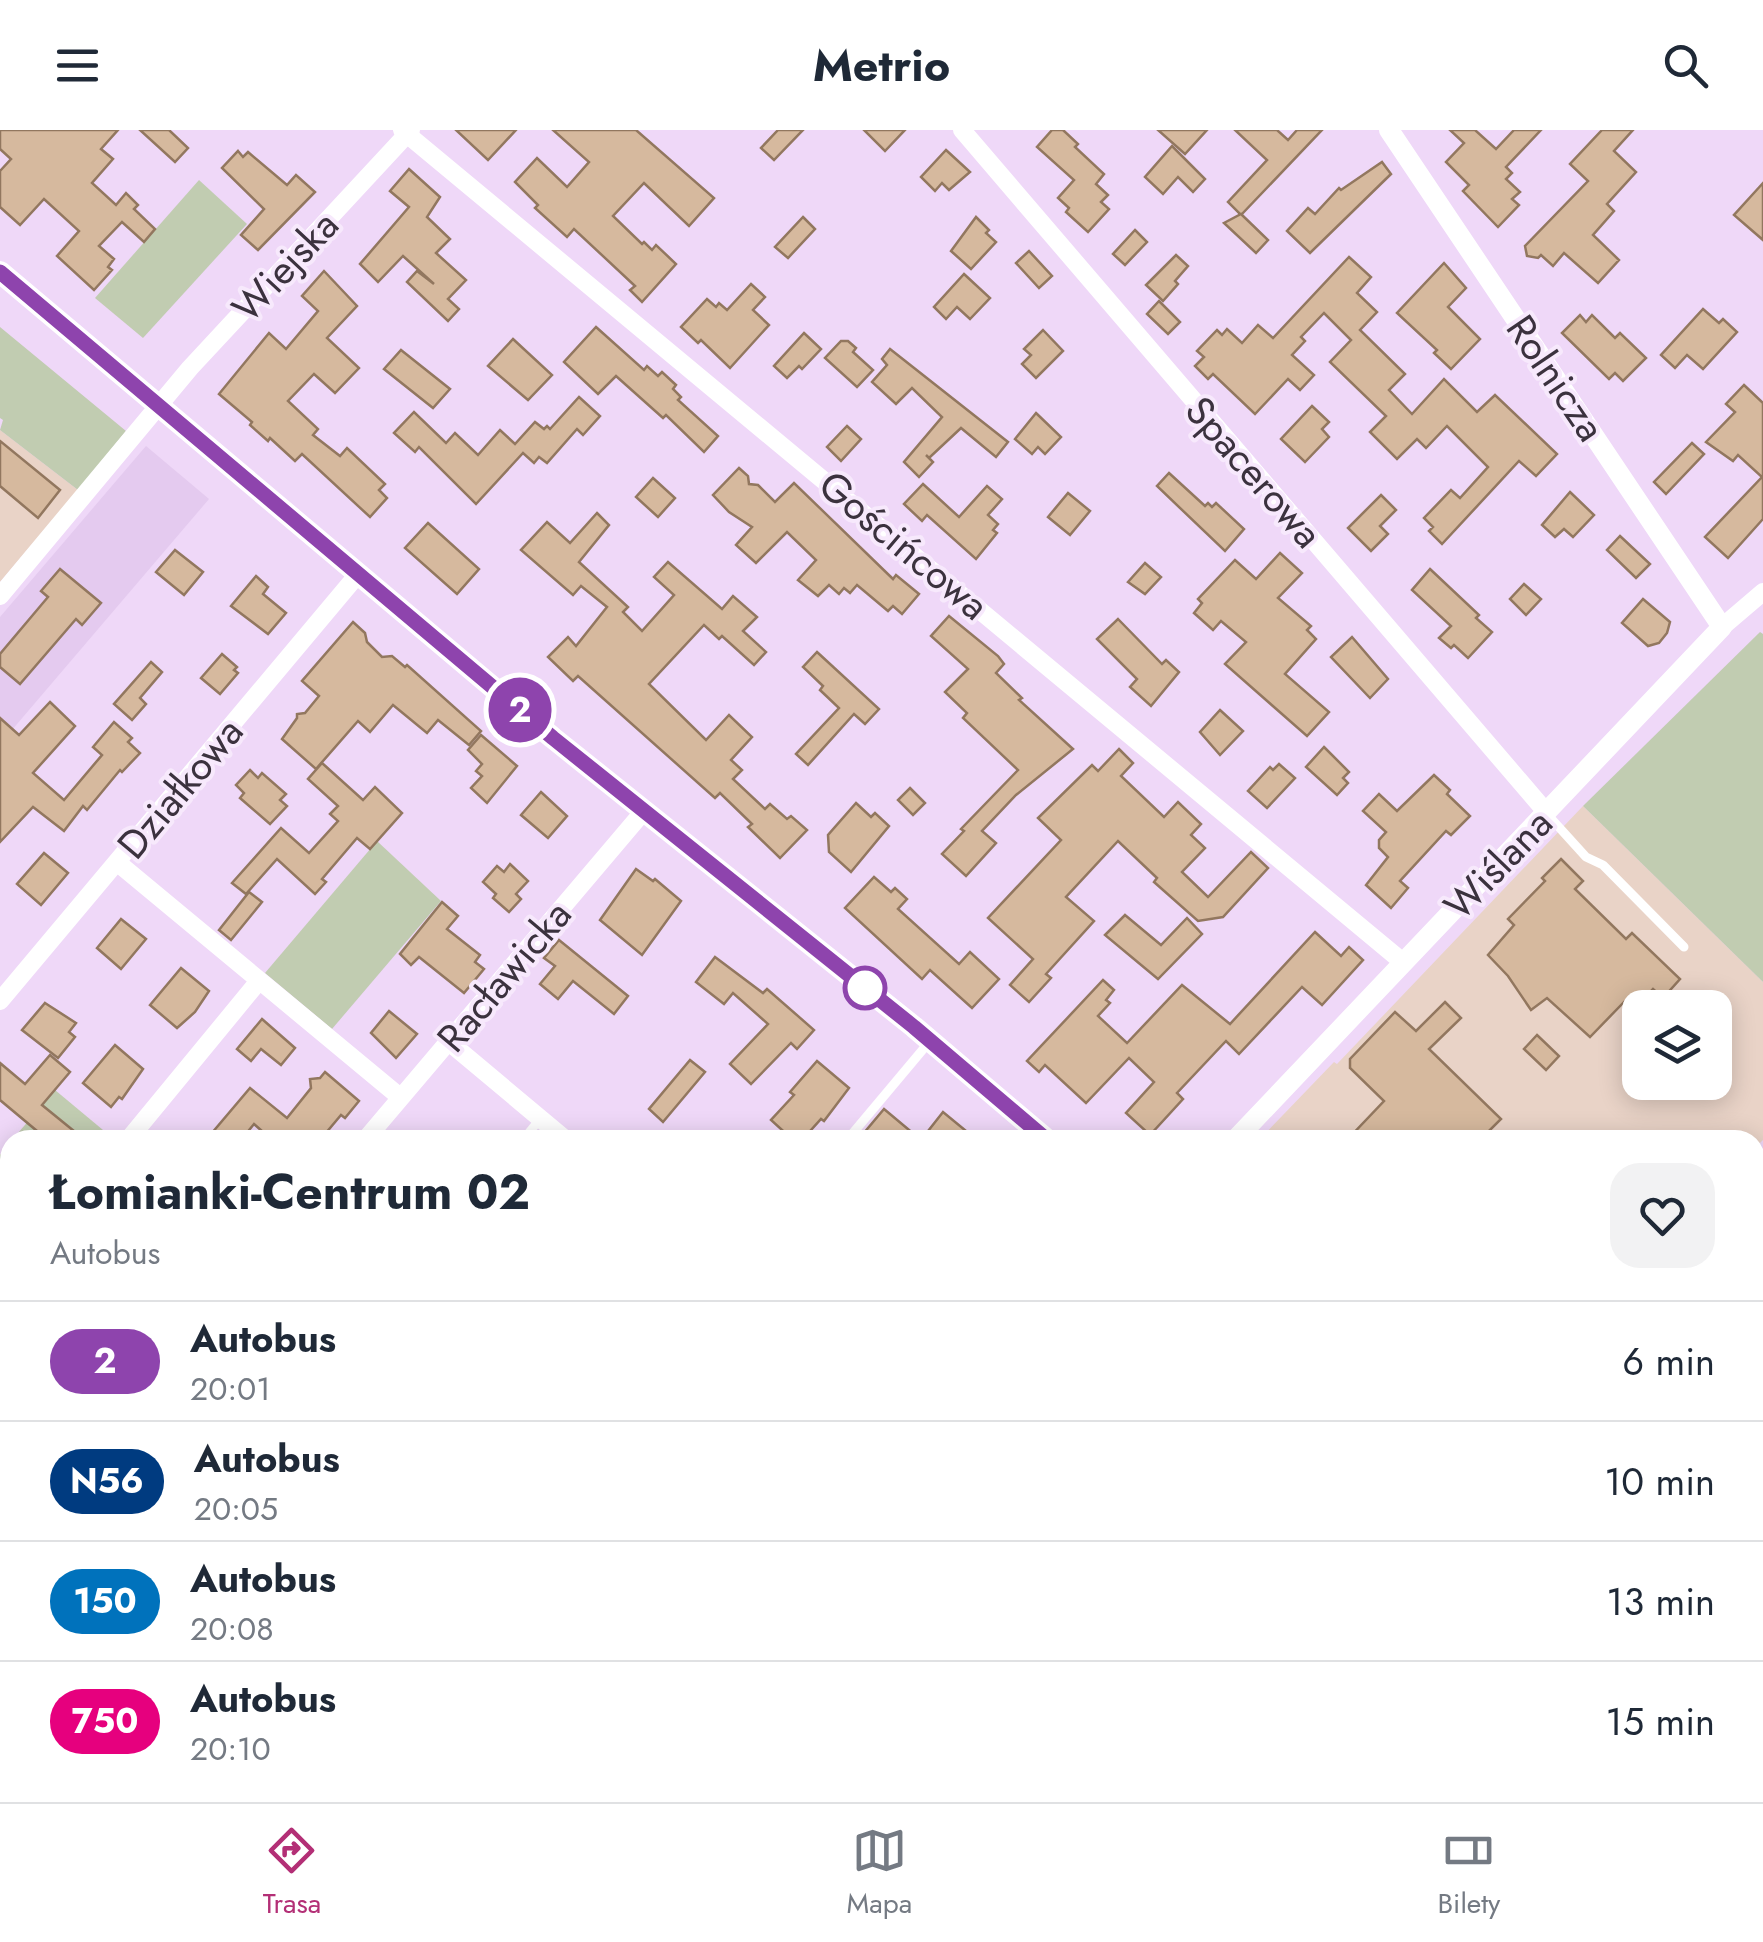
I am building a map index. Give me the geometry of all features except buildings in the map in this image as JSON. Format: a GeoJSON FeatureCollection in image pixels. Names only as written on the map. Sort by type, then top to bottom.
{"type":"FeatureCollection","features":[{"type":"Feature","properties":{"kind":"street","name":"Spacerowa"},"geometry":{"type":"LineString","coordinates":[[962,130],[1546,813]]}},
{"type":"Feature","properties":{"kind":"street","name":"Rolnicza"},"geometry":{"type":"LineString","coordinates":[[1389,130],[1722,626]]}},
{"type":"Feature","properties":{"kind":"street","name":"Wiejska"},"geometry":{"type":"LineString","coordinates":[[0,596],[190,368],[407,131]]}},
{"type":"Feature","properties":{"kind":"street","name":"Gościńcowa"},"geometry":{"type":"LineString","coordinates":[[407,131],[1404,963]]}},
{"type":"Feature","properties":{"kind":"street"},"geometry":{"type":"LineString","coordinates":[[0,272],[644,812],[930,1041],[1034,1130]]}},
{"type":"Feature","properties":{"kind":"street","name":"Działkowa"},"geometry":{"type":"LineString","coordinates":[[0,1002],[358,573]]}},
{"type":"Feature","properties":{"kind":"street","name":"Wiślana"},"geometry":{"type":"LineString","coordinates":[[1245,1130],[1722,626],[1759,602]]}},
{"type":"Feature","properties":{"kind":"street","name":"Racławicka"},"geometry":{"type":"LineString","coordinates":[[372,1130],[644,812]]}},
{"type":"Feature","properties":{"kind":"street"},"geometry":{"type":"LineString","coordinates":[[118,864],[400,1097]]}},
{"type":"Feature","properties":{"kind":"street"},"geometry":{"type":"LineString","coordinates":[[136,1130],[258,982]]}},
{"type":"Feature","properties":{"kind":"street"},"geometry":{"type":"LineString","coordinates":[[448,1042],[554,1130]]}},
{"type":"Feature","properties":{"kind":"lane"},"geometry":{"type":"LineString","coordinates":[[1546,813],[1586,857],[1603,865],[1684,947]]}},
{"type":"Feature","properties":{"kind":"lane"},"geometry":{"type":"LineString","coordinates":[[855,1130],[930,1041]]}},
{"type":"Feature","properties":{"kind":"lane"},"geometry":{"type":"LineString","coordinates":[[531,1130],[540,1118]]}},
{"type":"Feature","properties":{"kind":"shaded area"},"geometry":{"type":"Polygon","coordinates":[[[0,430],[78,490],[0,582],[0,430]]]}},
{"type":"Feature","properties":{"kind":"shaded area"},"geometry":{"type":"Polygon","coordinates":[[[146,446],[209,499],[0,744],[0,617],[146,446]]]}},
{"type":"Feature","properties":{"kind":"shaded area"},"geometry":{"type":"Polygon","coordinates":[[[1583,806],[1763,982],[1763,1130],[1269,1130],[1334,1062],[1337,1064],[1583,806]]]}},
{"type":"Feature","properties":{"kind":"green space"},"geometry":{"type":"Polygon","coordinates":[[[199,180],[247,224],[143,338],[95,298],[199,180]]]}},
{"type":"Feature","properties":{"kind":"green space"},"geometry":{"type":"Polygon","coordinates":[[[0,327],[126,431],[78,490],[0,430],[0,327]]]}},
{"type":"Feature","properties":{"kind":"green space"},"geometry":{"type":"Polygon","coordinates":[[[1760,632],[1763,634],[1763,982],[1583,806],[1760,632]]]}},
{"type":"Feature","properties":{"kind":"green space"},"geometry":{"type":"Polygon","coordinates":[[[377,841],[441,901],[332,1029],[265,973],[377,841]]]}},
{"type":"Feature","properties":{"kind":"green space"},"geometry":{"type":"Polygon","coordinates":[[[55,1090],[103,1130],[21,1130],[55,1090]]]}},
{"type":"Feature","properties":{"kind":"bus line","name":"2"},"geometry":{"type":"LineString","coordinates":[[0,272],[553,738],[914,1027],[1035,1130]]}}]}
